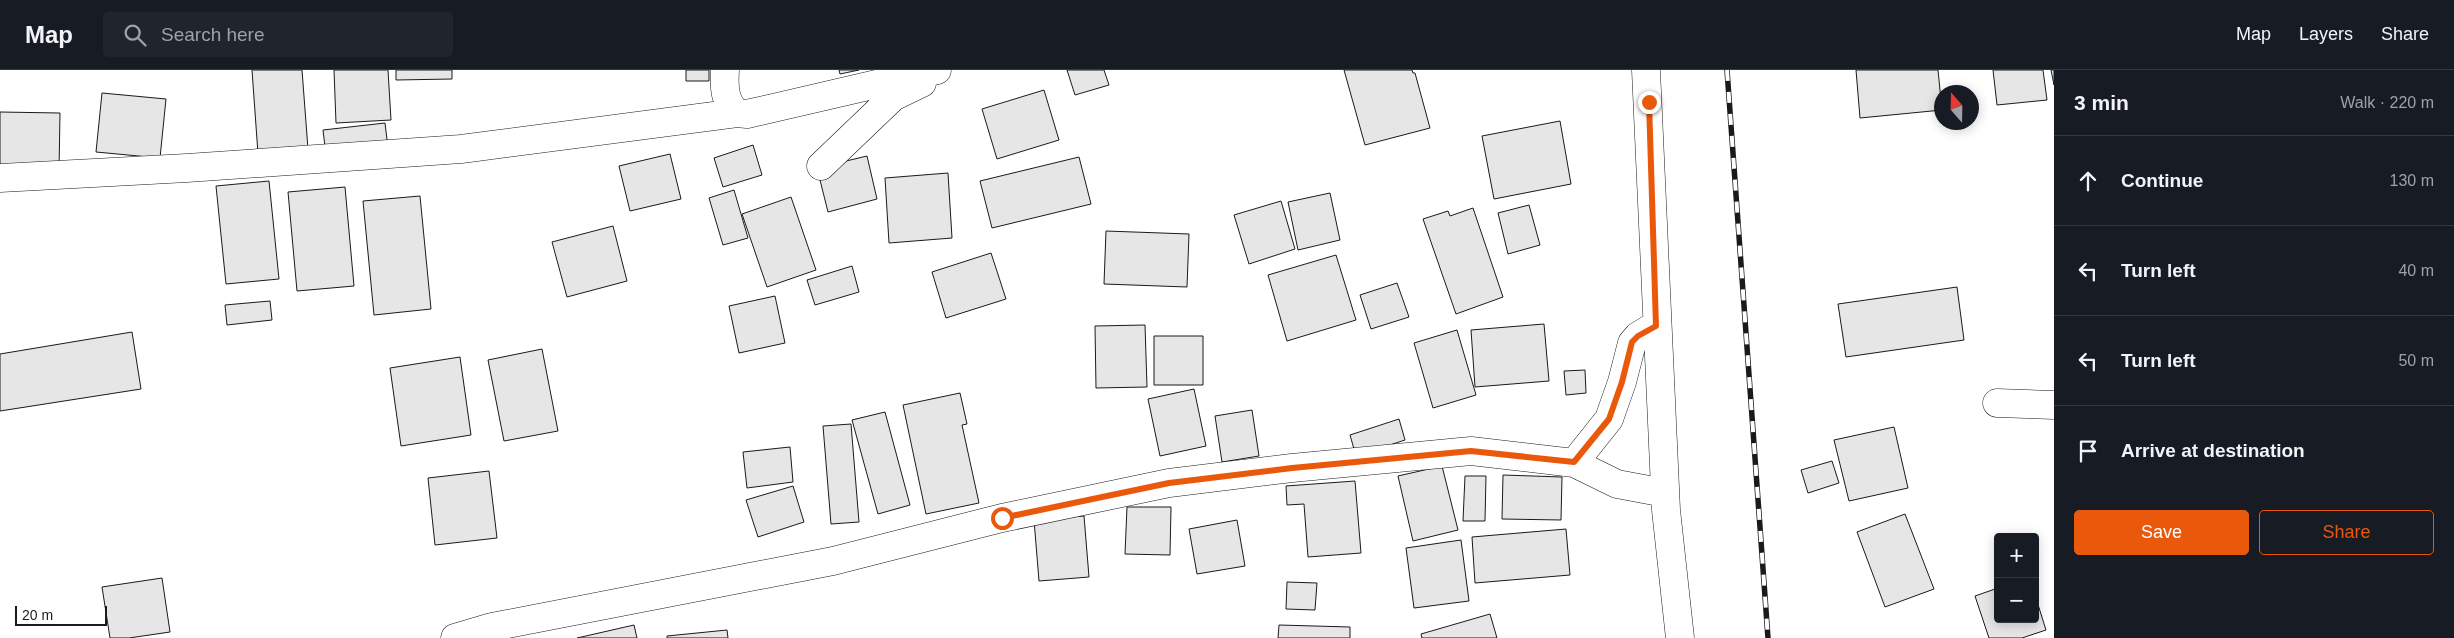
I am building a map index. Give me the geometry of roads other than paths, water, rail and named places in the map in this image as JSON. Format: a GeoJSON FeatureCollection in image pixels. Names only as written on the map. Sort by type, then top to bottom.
{"type":"FeatureCollection","features":[{"type":"Feature","properties":{"kind":"street"},"geometry":{"type":"LineString","coordinates":[[725,70],[724,87],[729,107],[737,113]]}},
{"type":"Feature","properties":{"kind":"street"},"geometry":{"type":"LineString","coordinates":[[0,178],[187,168],[461,149],[737,113],[747,114],[937,70]]}},
{"type":"Feature","properties":{"kind":"street"},"geometry":{"type":"LineString","coordinates":[[821,166],[893,97],[950,70]]}},
{"type":"Feature","properties":{"kind":"street"},"geometry":{"type":"LineString","coordinates":[[1646,70],[1665,493],[1680,638]]}},
{"type":"Feature","properties":{"kind":"street"},"geometry":{"type":"LineString","coordinates":[[1574,462],[1609,419],[1622,382],[1632,342],[1638,336],[1656,326]]}},
{"type":"Feature","properties":{"kind":"street"},"geometry":{"type":"LineString","coordinates":[[1998,403],[2054,405]]}},
{"type":"Feature","properties":{"kind":"street"},"geometry":{"type":"LineString","coordinates":[[455,638],[492,626],[833,561],[1002,518],[1169,483],[1292,468],[1471,451],[1574,462],[1617,484],[1665,493]]}},
{"type":"Feature","properties":{"kind":"railway"},"geometry":{"type":"LineString","coordinates":[[1727,70],[1768,638]]}}]}
